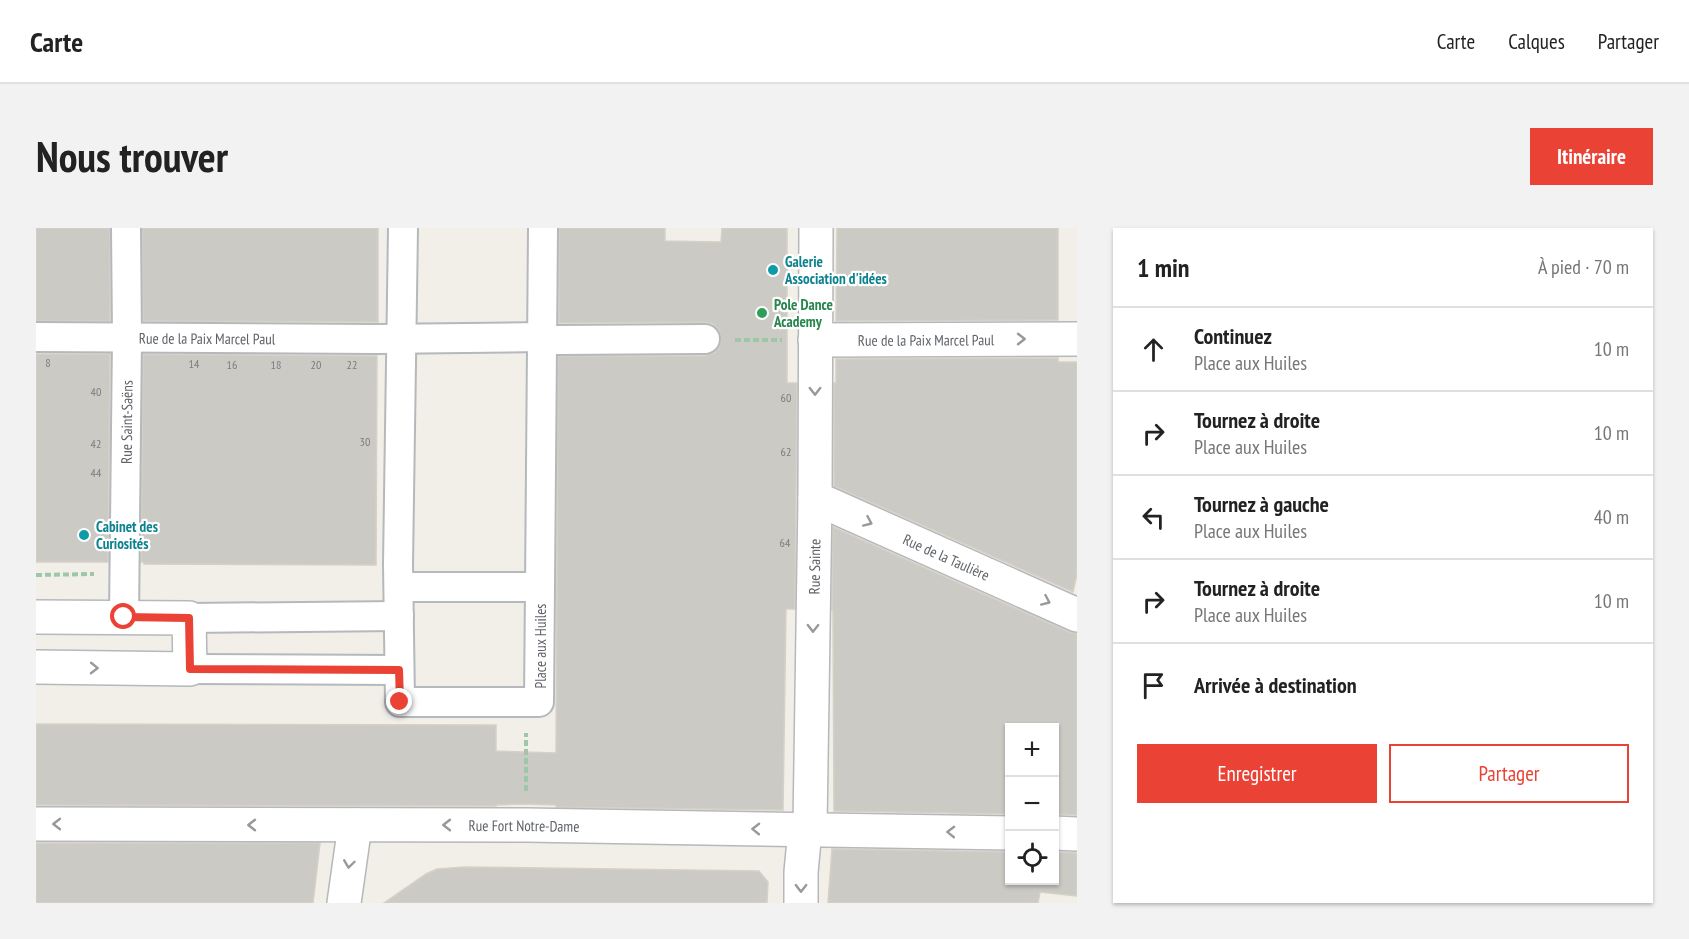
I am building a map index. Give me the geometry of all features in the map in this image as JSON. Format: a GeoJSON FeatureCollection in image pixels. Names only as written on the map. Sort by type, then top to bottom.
{"type":"FeatureCollection","features":[{"type":"Feature","properties":{"kind":"street","name":"Rue Saint-Saëns"},"geometry":{"type":"LineString","coordinates":[[124,617],[126,228]]}},
{"type":"Feature","properties":{"kind":"street"},"geometry":{"type":"LineString","coordinates":[[399,587],[390,339],[403,228]]}},
{"type":"Feature","properties":{"kind":"street"},"geometry":{"type":"LineString","coordinates":[[540,587],[550,338],[543,228]]}},
{"type":"Feature","properties":{"kind":"street","name":"Rue Sainte"},"geometry":{"type":"LineString","coordinates":[[801,903],[805,830],[810,826],[816,228]]}},
{"type":"Feature","properties":{"kind":"street","name":"Rue de la Paix Marcel Paul"},"geometry":{"type":"LineString","coordinates":[[36,337],[550,338]]}},
{"type":"Feature","properties":{"kind":"street"},"geometry":{"type":"LineString","coordinates":[[550,338],[705,339]]}},
{"type":"Feature","properties":{"kind":"street","name":"Rue de la Paix Marcel Paul"},"geometry":{"type":"LineString","coordinates":[[815,340],[1077,339]]}},
{"type":"Feature","properties":{"kind":"street","name":"Rue de la Taulière"},"geometry":{"type":"LineString","coordinates":[[815,498],[1077,615]]}},
{"type":"Feature","properties":{"kind":"street","name":"Place aux Huiles"},"geometry":{"type":"LineString","coordinates":[[399,587],[540,587],[539,702],[400,702],[399,587]]}},
{"type":"Feature","properties":{"kind":"street"},"geometry":{"type":"LineString","coordinates":[[36,617],[399,616]]}},
{"type":"Feature","properties":{"kind":"street"},"geometry":{"type":"LineString","coordinates":[[189,618],[190,669]]}},
{"type":"Feature","properties":{"kind":"street"},"geometry":{"type":"LineString","coordinates":[[36,667],[399,670]]}},
{"type":"Feature","properties":{"kind":"street","name":"Rue Fort Notre-Dame"},"geometry":{"type":"LineString","coordinates":[[36,824],[526,825],[1005,833]]}},
{"type":"Feature","properties":{"kind":"street"},"geometry":{"type":"LineString","coordinates":[[344,903],[355,825]]}},
{"type":"Feature","properties":{"kind":"street"},"geometry":{"type":"LineString","coordinates":[[1059,833],[1077,834]]}},
{"type":"Feature","properties":{"kind":"path"},"geometry":{"type":"LineString","coordinates":[[705,339],[815,340]]}},
{"type":"Feature","properties":{"kind":"path"},"geometry":{"type":"LineString","coordinates":[[36,575],[125,574]]}},
{"type":"Feature","properties":{"kind":"path"},"geometry":{"type":"LineString","coordinates":[[526,702],[526,825]]}},
{"type":"Feature","properties":{"kind":"building"},"geometry":{"type":"Polygon","coordinates":[[[36,228],[110,228],[110,321],[36,321],[36,228]]]}},
{"type":"Feature","properties":{"kind":"building"},"geometry":{"type":"Polygon","coordinates":[[[142,228],[378,228],[378,322],[143,321],[142,228]]]}},
{"type":"Feature","properties":{"kind":"building"},"geometry":{"type":"Polygon","coordinates":[[[559,228],[665,228],[665,241],[721,242],[722,228],[787,228],[787,383],[797,383],[795,609],[786,609],[783,810],[556,807],[556,805],[523,804],[496,806],[36,805],[36,724],[496,725],[496,751],[556,753],[558,356],[705,356],[714,353],[719,348],[721,339],[719,330],[713,324],[705,322],[559,323],[559,228]]]}},
{"type":"Feature","properties":{"kind":"building"},"geometry":{"type":"Polygon","coordinates":[[[837,228],[1058,228],[1058,320],[836,321],[837,228]]]}},
{"type":"Feature","properties":{"kind":"building"},"geometry":{"type":"Polygon","coordinates":[[[36,354],[110,354],[108,562],[36,562],[36,354]]]}},
{"type":"Feature","properties":{"kind":"building"},"geometry":{"type":"Polygon","coordinates":[[[143,354],[377,356],[376,565],[144,564],[141,562],[143,354]]]}},
{"type":"Feature","properties":{"kind":"building"},"geometry":{"type":"Polygon","coordinates":[[[1058,358],[1058,362],[1077,362],[1077,574],[1073,592],[834,486],[836,359],[1058,358]]]}},
{"type":"Feature","properties":{"kind":"building"},"geometry":{"type":"Polygon","coordinates":[[[833,527],[1069,632],[1077,633],[1077,815],[1059,814],[1059,723],[1005,723],[1005,814],[834,811],[833,527]]]}},
{"type":"Feature","properties":{"kind":"building"},"geometry":{"type":"Polygon","coordinates":[[[36,843],[320,843],[313,903],[36,903],[36,843]]]}},
{"type":"Feature","properties":{"kind":"building"},"geometry":{"type":"Polygon","coordinates":[[[832,849],[1005,852],[1005,885],[1059,885],[1059,852],[1077,853],[1077,896],[1040,892],[1038,903],[828,903],[832,849]]]}},
{"type":"Feature","properties":{"kind":"building"},"geometry":{"type":"Polygon","coordinates":[[[464,867],[759,871],[768,882],[767,903],[384,903],[437,869],[464,867]]]}},
{"type":"Feature","properties":{"kind":"place","name":"Galerie Association d'idées"},"geometry":{"type":"Point","coordinates":[773,270]}},
{"type":"Feature","properties":{"kind":"place","name":"Pole Dance Academy"},"geometry":{"type":"Point","coordinates":[762,313]}},
{"type":"Feature","properties":{"kind":"place","name":"Cabinet des Curiosités"},"geometry":{"type":"Point","coordinates":[84,535]}},
{"type":"Feature","properties":{"kind":"route"},"geometry":{"type":"LineString","coordinates":[[124,617],[189,618],[190,669],[399,670],[400,702]]}}]}
